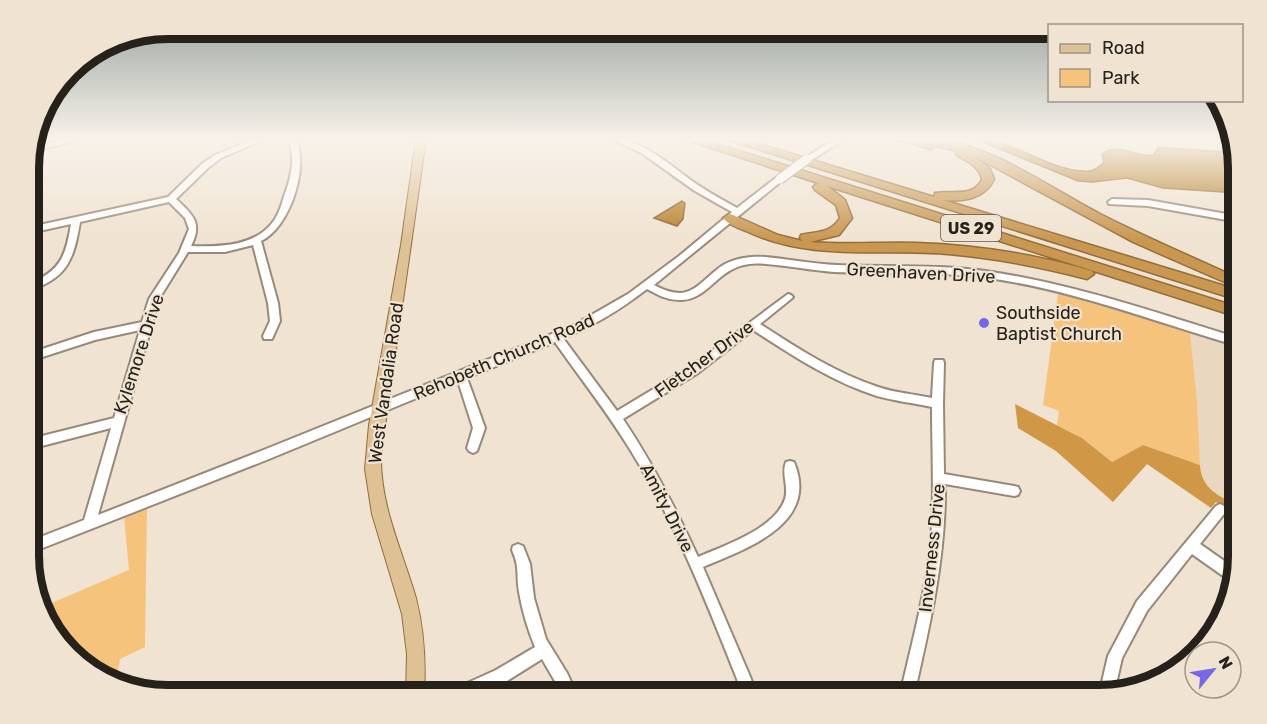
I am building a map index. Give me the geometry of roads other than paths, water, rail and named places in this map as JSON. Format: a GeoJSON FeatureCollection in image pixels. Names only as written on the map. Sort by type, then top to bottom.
{"type":"FeatureCollection","features":[{"type":"Feature","properties":{"kind":"highway"},"geometry":{"type":"LineString","coordinates":[[733,215],[797,237],[828,235],[843,225],[846,209],[837,197],[780,173]]}},
{"type":"Feature","properties":{"kind":"highway","name":"US 29"},"geometry":{"type":"LineString","coordinates":[[780,173],[1228,309]]}},
{"type":"Feature","properties":{"kind":"highway","name":"US 29"},"geometry":{"type":"LineString","coordinates":[[839,173],[1228,292]]}},
{"type":"Feature","properties":{"kind":"highway"},"geometry":{"type":"LineString","coordinates":[[904,193],[951,198],[970,196],[983,190],[988,178],[985,173]]}},
{"type":"Feature","properties":{"kind":"highway"},"geometry":{"type":"LineString","coordinates":[[1015,173],[1129,235],[1228,279]]}},
{"type":"Feature","properties":{"kind":"highway"},"geometry":{"type":"LineString","coordinates":[[733,215],[777,239],[801,245],[928,248],[969,252],[1038,263],[1140,288],[1163,289]]}},
{"type":"Feature","properties":{"kind":"main road","name":"West Vandalia Road"},"geometry":{"type":"LineString","coordinates":[[416,685],[415,633],[405,589],[377,501],[373,468],[380,408],[418,173]]}},
{"type":"Feature","properties":{"kind":"street"},"geometry":{"type":"LineString","coordinates":[[39,228],[171,199],[183,190],[198,173]]}},
{"type":"Feature","properties":{"kind":"street"},"geometry":{"type":"LineString","coordinates":[[186,249],[226,248],[256,240],[272,229],[280,218],[294,173]]}},
{"type":"Feature","properties":{"kind":"street"},"geometry":{"type":"LineString","coordinates":[[676,173],[733,215]]}},
{"type":"Feature","properties":{"kind":"street","name":"Rehobeth Church Road"},"geometry":{"type":"LineString","coordinates":[[39,543],[461,376],[601,317],[647,285],[733,215],[780,173]]}},
{"type":"Feature","properties":{"kind":"street","name":"Kylemore Drive"},"geometry":{"type":"LineString","coordinates":[[89,523],[154,299],[169,272],[186,249],[194,228],[190,219],[171,199]]}},
{"type":"Feature","properties":{"kind":"street"},"geometry":{"type":"LineString","coordinates":[[1112,202],[1148,203],[1228,217]]}},
{"type":"Feature","properties":{"kind":"street"},"geometry":{"type":"LineString","coordinates":[[39,284],[66,264],[76,221]]}},
{"type":"Feature","properties":{"kind":"street"},"geometry":{"type":"LineString","coordinates":[[256,240],[274,312],[275,321],[268,336]]}},
{"type":"Feature","properties":{"kind":"street","name":"Greenhaven Drive"},"geometry":{"type":"LineString","coordinates":[[647,285],[664,295],[683,297],[697,291],[726,265],[751,259],[813,267],[966,272],[1064,290],[1228,339]]}},
{"type":"Feature","properties":{"kind":"street","name":"Fletcher Drive"},"geometry":{"type":"LineString","coordinates":[[616,417],[694,370],[789,297]]}},
{"type":"Feature","properties":{"kind":"street"},"geometry":{"type":"LineString","coordinates":[[39,354],[94,336],[146,325]]}},
{"type":"Feature","properties":{"kind":"street"},"geometry":{"type":"LineString","coordinates":[[753,325],[797,354],[838,376],[878,392],[935,403]]}},
{"type":"Feature","properties":{"kind":"street","name":"Amity Drive"},"geometry":{"type":"LineString","coordinates":[[557,337],[616,417],[646,465],[696,564],[746,685]]}},
{"type":"Feature","properties":{"kind":"street","name":"Inverness Drive"},"geometry":{"type":"LineString","coordinates":[[909,685],[926,609],[938,530],[940,478],[935,403],[939,363]]}},
{"type":"Feature","properties":{"kind":"street"},"geometry":{"type":"LineString","coordinates":[[461,376],[478,428],[473,448]]}},
{"type":"Feature","properties":{"kind":"street"},"geometry":{"type":"LineString","coordinates":[[39,442],[117,422]]}},
{"type":"Feature","properties":{"kind":"street"},"geometry":{"type":"LineString","coordinates":[[696,564],[748,541],[778,521],[790,503],[792,486],[790,466]]}},
{"type":"Feature","properties":{"kind":"street"},"geometry":{"type":"LineString","coordinates":[[940,478],[1014,491]]}},
{"type":"Feature","properties":{"kind":"street"},"geometry":{"type":"LineString","coordinates":[[1108,685],[1115,656],[1142,606],[1220,510]]}},
{"type":"Feature","properties":{"kind":"street"},"geometry":{"type":"LineString","coordinates":[[1192,546],[1227,571]]}},
{"type":"Feature","properties":{"kind":"street"},"geometry":{"type":"LineString","coordinates":[[518,550],[523,558],[525,586],[537,635],[543,650],[558,669],[565,685]]}},
{"type":"Feature","properties":{"kind":"street"},"geometry":{"type":"LineString","coordinates":[[486,685],[512,672],[543,650]]}},
{"type":"Feature","properties":{"kind":"place","name":"Southside Baptist Church"},"geometry":{"type":"Point","coordinates":[984,323]}}]}
